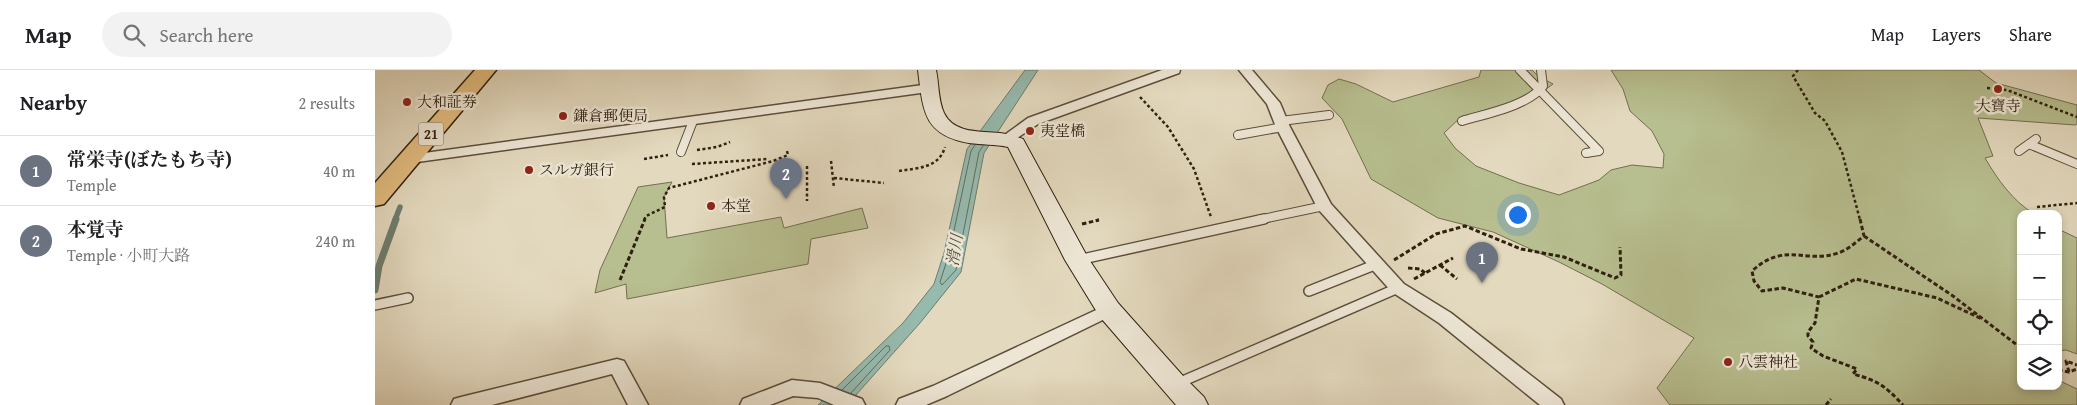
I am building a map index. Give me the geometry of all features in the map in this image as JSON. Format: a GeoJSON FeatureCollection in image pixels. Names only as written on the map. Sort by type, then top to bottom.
{"type":"FeatureCollection","features":[{"type":"Feature","properties":{"kind":"main road","name":"21"},"geometry":{"type":"LineString","coordinates":[[375,198],[487,70]]}},
{"type":"Feature","properties":{"kind":"street"},"geometry":{"type":"LineString","coordinates":[[999,138],[1033,121],[1173,70]]}},
{"type":"Feature","properties":{"kind":"street"},"geometry":{"type":"LineString","coordinates":[[1245,70],[1269,98],[1324,206],[1399,288],[1445,318],[1554,405]]}},
{"type":"Feature","properties":{"kind":"street"},"geometry":{"type":"LineString","coordinates":[[410,159],[693,120],[928,79],[934,111],[941,125],[950,132],[967,136],[999,138],[1016,143],[1077,260],[1109,310],[1174,385],[1194,405]]}},
{"type":"Feature","properties":{"kind":"street"},"geometry":{"type":"LineString","coordinates":[[906,405],[940,392],[1109,310]]}},
{"type":"Feature","properties":{"kind":"street"},"geometry":{"type":"LineString","coordinates":[[461,405],[617,366],[637,405]]}},
{"type":"Feature","properties":{"kind":"street"},"geometry":{"type":"LineString","coordinates":[[751,405],[792,388],[820,391],[855,405]]}},
{"type":"Feature","properties":{"kind":"lane"},"geometry":{"type":"LineString","coordinates":[[1520,70],[1599,151],[1586,153]]}},
{"type":"Feature","properties":{"kind":"lane"},"geometry":{"type":"LineString","coordinates":[[1462,121],[1511,106],[1540,91],[1543,86],[1541,70]]}},
{"type":"Feature","properties":{"kind":"lane"},"geometry":{"type":"LineString","coordinates":[[1238,135],[1282,124],[1329,116]]}},
{"type":"Feature","properties":{"kind":"lane"},"geometry":{"type":"LineString","coordinates":[[681,152],[693,120]]}},
{"type":"Feature","properties":{"kind":"lane"},"geometry":{"type":"LineString","coordinates":[[2019,151],[2032,142],[2077,164]]}},
{"type":"Feature","properties":{"kind":"lane"},"geometry":{"type":"LineString","coordinates":[[1077,260],[1324,206]]}},
{"type":"Feature","properties":{"kind":"lane"},"geometry":{"type":"LineString","coordinates":[[1309,291],[1379,265]]}},
{"type":"Feature","properties":{"kind":"lane"},"geometry":{"type":"LineString","coordinates":[[1174,385],[1399,288]]}},
{"type":"Feature","properties":{"kind":"lane"},"geometry":{"type":"LineString","coordinates":[[375,305],[409,298]]}},
{"type":"Feature","properties":{"kind":"path"},"geometry":{"type":"LineString","coordinates":[[1798,70],[1793,76],[1796,83],[1815,113],[1825,122],[1842,152],[1864,236],[1987,321],[2017,345]]}},
{"type":"Feature","properties":{"kind":"path"},"geometry":{"type":"LineString","coordinates":[[1129,86],[1168,127],[1194,169],[1216,230]]}},
{"type":"Feature","properties":{"kind":"path"},"geometry":{"type":"LineString","coordinates":[[1987,88],[2007,90],[2077,117]]}},
{"type":"Feature","properties":{"kind":"path"},"geometry":{"type":"LineString","coordinates":[[899,171],[922,167],[938,161],[944,155],[946,129]]}},
{"type":"Feature","properties":{"kind":"path"},"geometry":{"type":"LineString","coordinates":[[620,280],[646,216],[665,208],[664,197],[669,188],[773,161],[788,155],[787,151]]}},
{"type":"Feature","properties":{"kind":"path"},"geometry":{"type":"LineString","coordinates":[[691,164],[768,159]]}},
{"type":"Feature","properties":{"kind":"path"},"geometry":{"type":"LineString","coordinates":[[831,161],[834,188]]}},
{"type":"Feature","properties":{"kind":"path"},"geometry":{"type":"LineString","coordinates":[[807,166],[807,201]]}},
{"type":"Feature","properties":{"kind":"path"},"geometry":{"type":"LineString","coordinates":[[833,178],[884,183]]}},
{"type":"Feature","properties":{"kind":"path"},"geometry":{"type":"LineString","coordinates":[[2037,207],[2077,203]]}},
{"type":"Feature","properties":{"kind":"path"},"geometry":{"type":"LineString","coordinates":[[1379,265],[1396,260],[1436,234],[1465,226],[1521,249],[1564,257],[1615,278],[1621,275],[1620,247]]}},
{"type":"Feature","properties":{"kind":"path"},"geometry":{"type":"LineString","coordinates":[[1819,297],[1783,288],[1762,291],[1754,281],[1752,271],[1759,263],[1770,256],[1836,254],[1864,236]]}},
{"type":"Feature","properties":{"kind":"path"},"geometry":{"type":"LineString","coordinates":[[1399,288],[1453,258]]}},
{"type":"Feature","properties":{"kind":"path"},"geometry":{"type":"LineString","coordinates":[[1440,265],[1457,279]]}},
{"type":"Feature","properties":{"kind":"path"},"geometry":{"type":"LineString","coordinates":[[1408,268],[1419,269],[1425,273]]}},
{"type":"Feature","properties":{"kind":"path"},"geometry":{"type":"LineString","coordinates":[[1903,405],[1889,390],[1875,380],[1853,374],[1857,369],[1823,356],[1811,348],[1813,342],[1808,336],[1808,332],[1815,323],[1819,297],[1856,279],[1903,288],[1937,298],[1987,321]]}},
{"type":"Feature","properties":{"kind":"path"},"geometry":{"type":"LineString","coordinates":[[2069,372],[2066,361],[2074,362],[2077,365]]}},
{"type":"Feature","properties":{"kind":"path"},"geometry":{"type":"LineString","coordinates":[[2062,371],[2069,372],[2077,369]]}},
{"type":"Feature","properties":{"kind":"path"},"geometry":{"type":"LineString","coordinates":[[1826,405],[1831,399]]}},
{"type":"Feature","properties":{"kind":"green space"},"geometry":{"type":"Polygon","coordinates":[[[1481,70],[1532,70],[1538,76],[1553,84],[1534,98],[1462,116],[1444,133],[1455,148],[1476,166],[1519,183],[1559,195],[1599,180],[1611,170],[1632,165],[1663,168],[1664,154],[1652,131],[1630,111],[1623,89],[1611,70],[1979,70],[1996,83],[2077,105],[2077,124],[2075,125],[1978,118],[1993,156],[1985,158],[2006,189],[2029,210],[2017,210],[2017,390],[2062,390],[2062,382],[2077,389],[2077,405],[1670,405],[1657,388],[1694,338],[1602,284],[1559,262],[1493,232],[1438,218],[1371,179],[1342,119],[1322,98],[1328,85],[1339,79],[1356,84],[1393,102],[1479,77],[1481,70]]]}},
{"type":"Feature","properties":{"kind":"green space"},"geometry":{"type":"Polygon","coordinates":[[[672,182],[664,197],[667,238],[781,217],[784,228],[862,208],[868,228],[811,239],[808,264],[627,299],[626,284],[595,293],[600,270],[638,187],[672,182]]]}},
{"type":"Feature","properties":{"kind":"green space"},"geometry":{"type":"Polygon","coordinates":[[[2062,231],[2077,238],[2077,354],[2062,350],[2062,231]]]}},
{"type":"Feature","properties":{"kind":"water","name":"滑川"},"geometry":{"type":"Polygon","coordinates":[[[1025,70],[1038,70],[984,153],[961,272],[920,323],[847,405],[818,405],[903,323],[934,284],[944,253],[967,149],[1025,70]]]}},
{"type":"Feature","properties":{"kind":"waterway"},"geometry":{"type":"LineString","coordinates":[[395,220],[400,207]]}},
{"type":"Feature","properties":{"kind":"waterway"},"geometry":{"type":"LineString","coordinates":[[375,290],[379,266],[396,219]]}},
{"type":"Feature","properties":{"kind":"place","name":"大寶寺"},"geometry":{"type":"Point","coordinates":[1998,89]}},
{"type":"Feature","properties":{"kind":"place","name":"大和証券"},"geometry":{"type":"Point","coordinates":[407,102]}},
{"type":"Feature","properties":{"kind":"place","name":"鎌倉郵便局"},"geometry":{"type":"Point","coordinates":[563,116]}},
{"type":"Feature","properties":{"kind":"place","name":"夷堂橋"},"geometry":{"type":"Point","coordinates":[1030,131]}},
{"type":"Feature","properties":{"kind":"place","name":"スルガ銀行"},"geometry":{"type":"Point","coordinates":[529,170]}},
{"type":"Feature","properties":{"kind":"place","name":"本覚寺"},"geometry":{"type":"Point","coordinates":[786,199]}},
{"type":"Feature","properties":{"kind":"place","name":"本堂"},"geometry":{"type":"Point","coordinates":[711,206]}},
{"type":"Feature","properties":{"kind":"place","name":"常栄寺(ぼたもち寺)"},"geometry":{"type":"Point","coordinates":[1482,283]}},
{"type":"Feature","properties":{"kind":"place","name":"八雲神社"},"geometry":{"type":"Point","coordinates":[1728,362]}}]}
